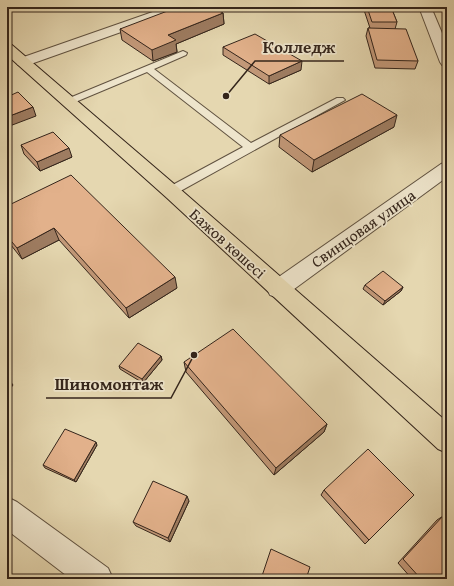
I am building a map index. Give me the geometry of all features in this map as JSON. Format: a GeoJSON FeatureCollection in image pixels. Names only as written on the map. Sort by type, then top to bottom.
{"type":"FeatureCollection","features":[{"type":"Feature","properties":{"kind":"main road","name":"Бажов көшесі"},"geometry":{"type":"LineString","coordinates":[[7,48],[70,101],[447,440]]}},
{"type":"Feature","properties":{"kind":"street"},"geometry":{"type":"LineString","coordinates":[[23,62],[179,7]]}},
{"type":"Feature","properties":{"kind":"street"},"geometry":{"type":"LineString","coordinates":[[425,7],[444,48],[447,62]]}},
{"type":"Feature","properties":{"kind":"street","name":"Свинцовая улица"},"geometry":{"type":"LineString","coordinates":[[278,289],[447,168]]}},
{"type":"Feature","properties":{"kind":"street"},"geometry":{"type":"LineString","coordinates":[[7,512],[97,579]]}},
{"type":"Feature","properties":{"kind":"lane"},"geometry":{"type":"LineString","coordinates":[[70,101],[183,53]]}},
{"type":"Feature","properties":{"kind":"lane"},"geometry":{"type":"LineString","coordinates":[[148,69],[250,147]]}},
{"type":"Feature","properties":{"kind":"lane"},"geometry":{"type":"LineString","coordinates":[[171,191],[250,147],[340,100]]}},
{"type":"Feature","properties":{"kind":"building"},"geometry":{"type":"Polygon","coordinates":[[[178,7],[212,7],[223,13],[168,35],[176,40],[152,50],[120,29],[178,7]]]}},
{"type":"Feature","properties":{"kind":"building"},"geometry":{"type":"Polygon","coordinates":[[[367,7],[391,7],[397,22],[372,22],[367,7]]]}},
{"type":"Feature","properties":{"kind":"building"},"geometry":{"type":"Polygon","coordinates":[[[368,28],[406,29],[418,61],[377,60],[368,28]]]}},
{"type":"Feature","properties":{"kind":"building"},"geometry":{"type":"Polygon","coordinates":[[[255,34],[302,61],[269,76],[223,47],[255,34]]]}},
{"type":"Feature","properties":{"kind":"building"},"geometry":{"type":"Polygon","coordinates":[[[18,92],[33,107],[7,117],[7,97],[18,92]]]}},
{"type":"Feature","properties":{"kind":"building"},"geometry":{"type":"Polygon","coordinates":[[[362,94],[397,115],[314,160],[280,135],[362,94]]]}},
{"type":"Feature","properties":{"kind":"building"},"geometry":{"type":"Polygon","coordinates":[[[53,132],[69,148],[37,162],[21,145],[53,132]]]}},
{"type":"Feature","properties":{"kind":"building"},"geometry":{"type":"Polygon","coordinates":[[[71,175],[175,277],[126,308],[54,228],[17,248],[7,236],[7,206],[71,175]]]}},
{"type":"Feature","properties":{"kind":"building"},"geometry":{"type":"Polygon","coordinates":[[[383,271],[403,287],[385,301],[365,285],[383,271]]]}},
{"type":"Feature","properties":{"kind":"building"},"geometry":{"type":"Polygon","coordinates":[[[233,329],[327,424],[276,468],[184,362],[233,329]]]}},
{"type":"Feature","properties":{"kind":"building"},"geometry":{"type":"Polygon","coordinates":[[[138,343],[161,356],[142,379],[119,366],[138,343]]]}},
{"type":"Feature","properties":{"kind":"building"},"geometry":{"type":"Polygon","coordinates":[[[65,429],[96,442],[74,480],[43,465],[65,429]]]}},
{"type":"Feature","properties":{"kind":"building"},"geometry":{"type":"Polygon","coordinates":[[[368,449],[414,495],[369,540],[324,490],[368,449]]]}},
{"type":"Feature","properties":{"kind":"building"},"geometry":{"type":"Polygon","coordinates":[[[153,481],[187,496],[168,538],[133,522],[153,481]]]}},
{"type":"Feature","properties":{"kind":"building"},"geometry":{"type":"Polygon","coordinates":[[[443,516],[447,520],[447,579],[421,579],[403,559],[443,516]]]}},
{"type":"Feature","properties":{"kind":"building"},"geometry":{"type":"Polygon","coordinates":[[[271,549],[310,567],[306,579],[261,579],[271,549]]]}},
{"type":"Feature","properties":{"kind":"place","name":"Колледж"},"geometry":{"type":"Point","coordinates":[226,96]}},
{"type":"Feature","properties":{"kind":"place","name":"Шиномонтаж"},"geometry":{"type":"Point","coordinates":[194,355]}}]}
